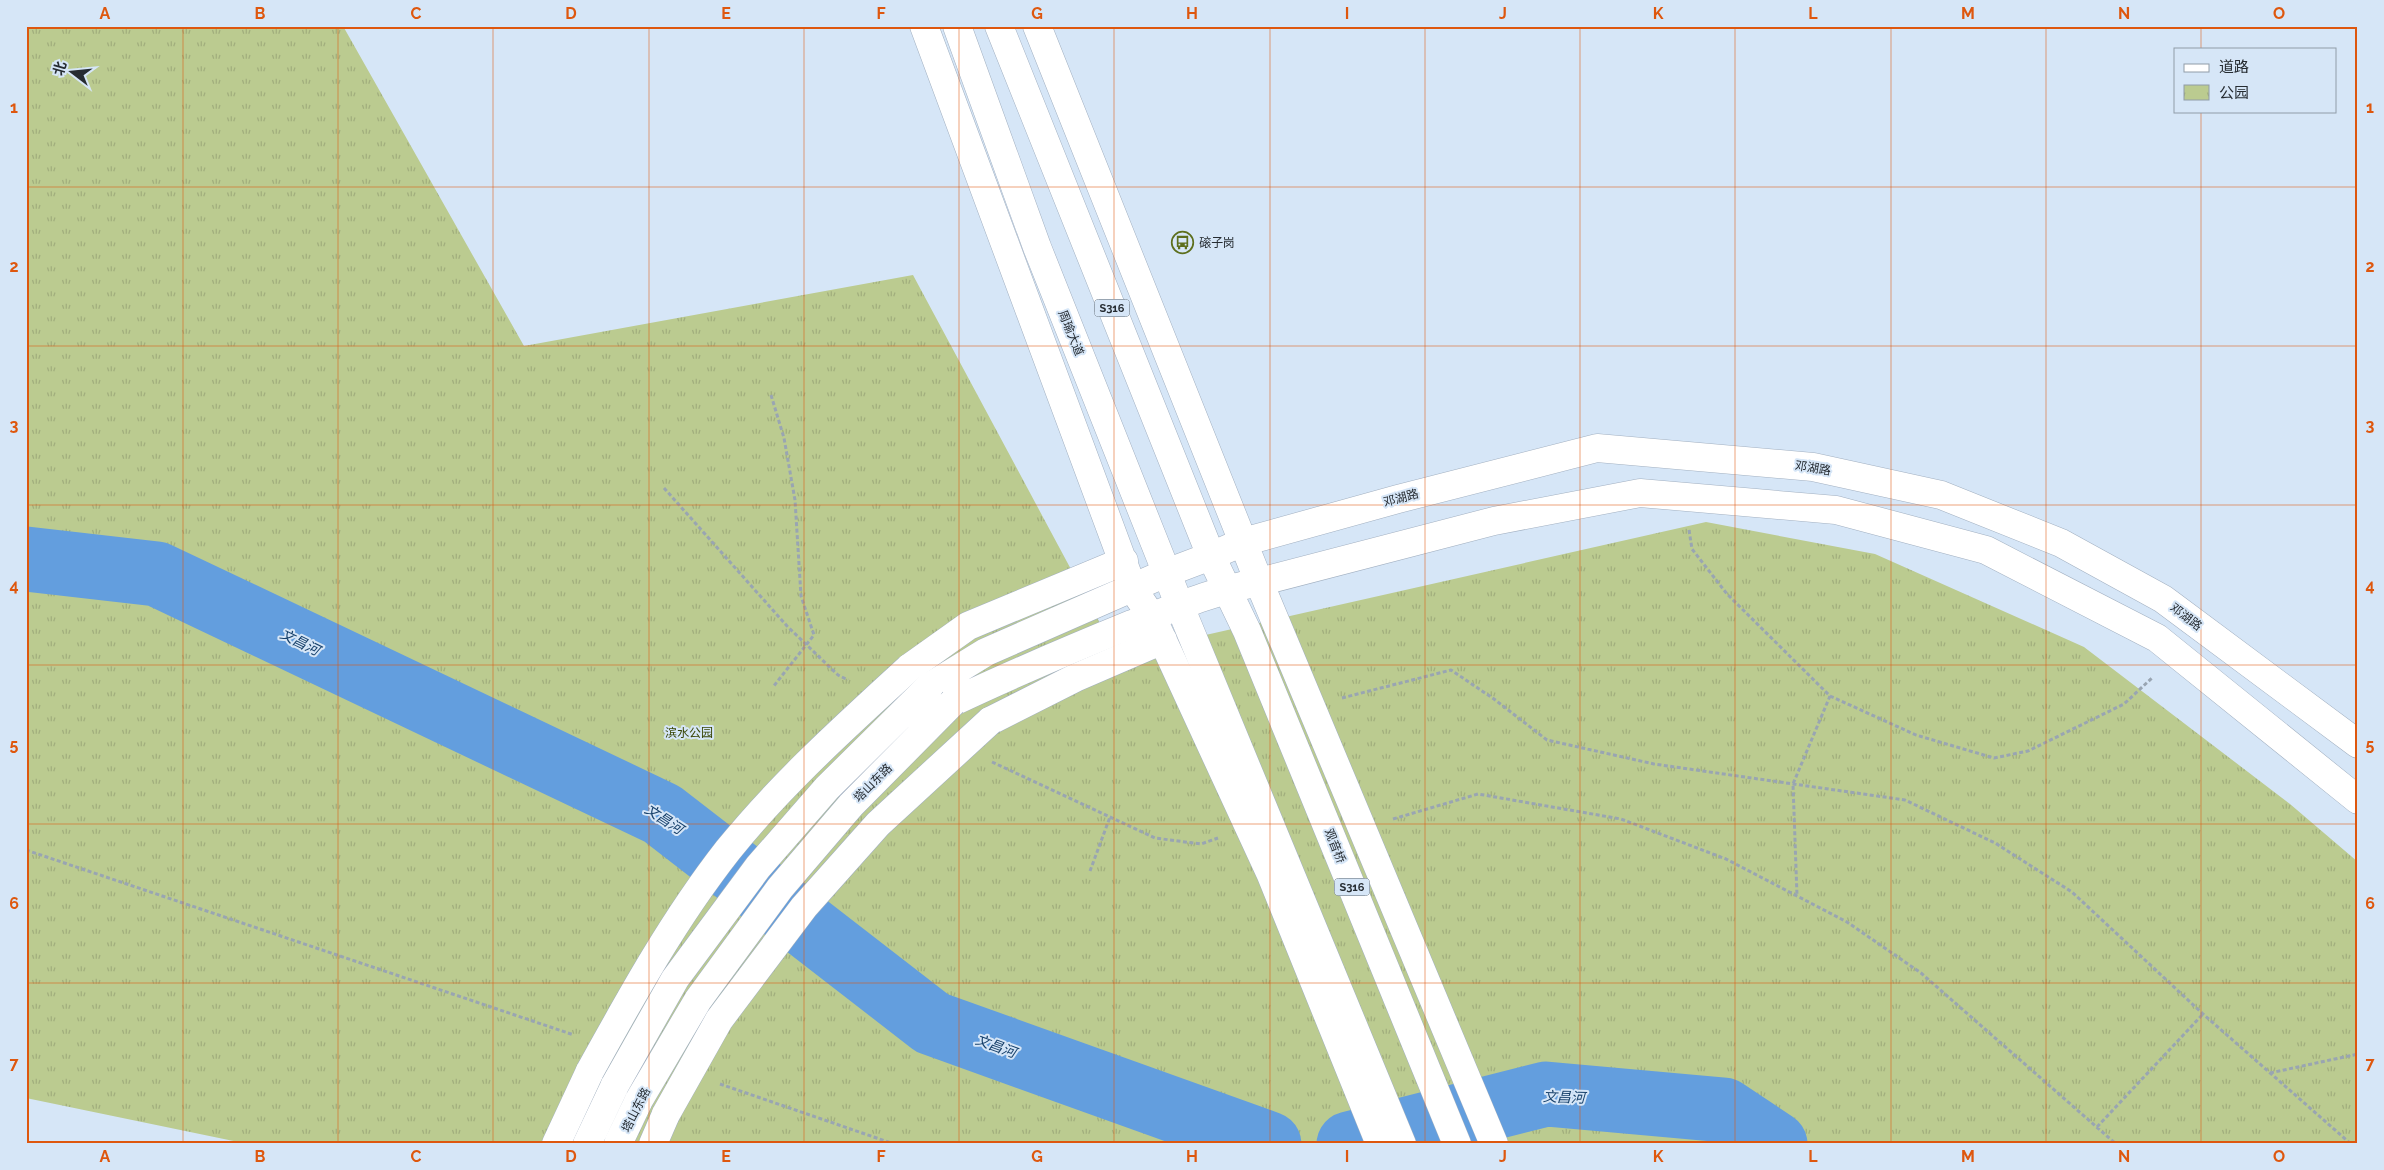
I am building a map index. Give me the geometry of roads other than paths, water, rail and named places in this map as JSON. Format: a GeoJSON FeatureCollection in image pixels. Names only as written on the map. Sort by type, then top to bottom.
{"type":"FeatureCollection","features":[{"type":"Feature","properties":{"kind":"street"},"geometry":{"type":"LineString","coordinates":[[924,26],[1133,589],[1157,628],[1271,875],[1380,1144]]}},
{"type":"Feature","properties":{"kind":"street","name":"周瑜大道"},"geometry":{"type":"LineString","coordinates":[[957,26],[1037,247],[1166,573],[1402,1144]]}},
{"type":"Feature","properties":{"kind":"street","name":"S316"},"geometry":{"type":"LineString","coordinates":[[999,26],[1211,556],[1226,588]]}},
{"type":"Feature","properties":{"kind":"street"},"geometry":{"type":"LineString","coordinates":[[1037,26],[1259,582],[1494,1144]]}},
{"type":"Feature","properties":{"kind":"street","name":"邓湖路"},"geometry":{"type":"LineString","coordinates":[[1211,556],[1243,542],[1398,499],[1597,448],[1813,467],[1941,495],[2061,543],[2163,599],[2358,744]]}},
{"type":"Feature","properties":{"kind":"street","name":"塔山东路"},"geometry":{"type":"LineString","coordinates":[[618,1144],[639,1100],[698,1000],[780,888],[851,805],[953,702],[1031,665],[1157,628],[1179,604],[1226,588],[1259,582],[1306,568],[1494,522],[1640,493],[1836,510],[1986,550],[2157,638],[2358,800]]}},
{"type":"Feature","properties":{"kind":"street"},"geometry":{"type":"LineString","coordinates":[[587,1144],[615,1085],[675,979],[758,867],[827,788],[929,687],[986,652],[1166,573],[1211,556]]}},
{"type":"Feature","properties":{"kind":"street"},"geometry":{"type":"LineString","coordinates":[[556,1144],[590,1071],[652,960],[728,851],[800,768],[909,668],[968,626],[1124,561]]}},
{"type":"Feature","properties":{"kind":"street","name":"观音桥"},"geometry":{"type":"LineString","coordinates":[[1226,588],[1247,631],[1458,1144]]}},
{"type":"Feature","properties":{"kind":"street"},"geometry":{"type":"LineString","coordinates":[[653,1144],[666,1114],[719,1020],[804,907],[878,824],[990,721],[1075,678],[1157,628]]}},
{"type":"Feature","properties":{"kind":"waterway","name":"文昌河"},"geometry":{"type":"LineString","coordinates":[[26,559],[157,574],[662,814],[932,1023],[1269,1144]]}},
{"type":"Feature","properties":{"kind":"waterway","name":"文昌河"},"geometry":{"type":"LineString","coordinates":[[1349,1144],[1546,1094],[1724,1110],[1775,1144]]}},
{"type":"Feature","properties":{"kind":"place","name":"磙子岗"},"geometry":{"type":"Point","coordinates":[1183,243]}},
{"type":"Feature","properties":{"kind":"park label","name":"滨水公园"},"geometry":{"type":"Point","coordinates":[689,733]}}]}
